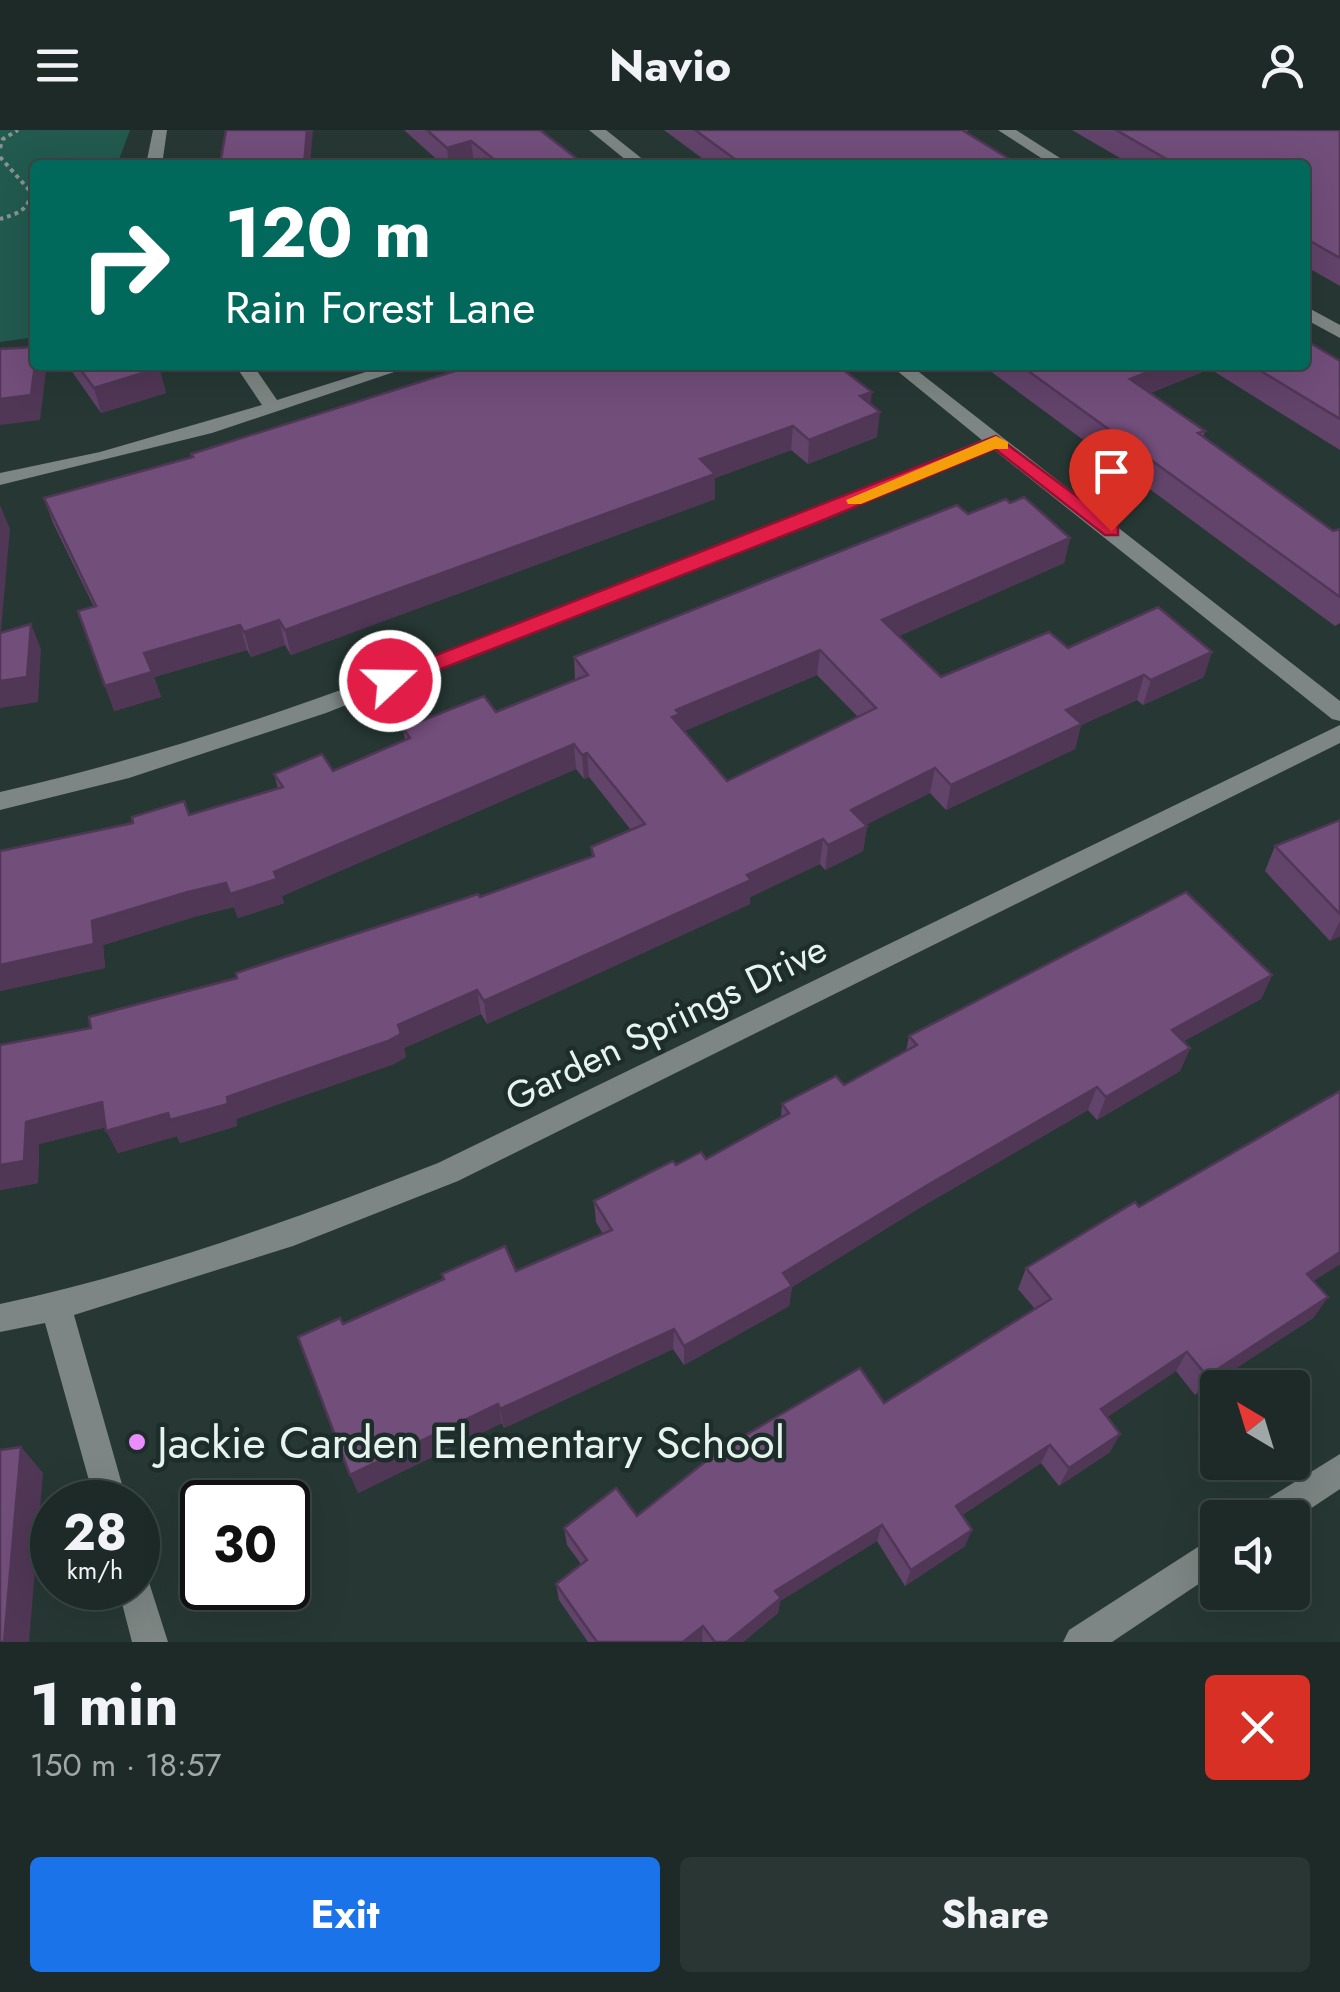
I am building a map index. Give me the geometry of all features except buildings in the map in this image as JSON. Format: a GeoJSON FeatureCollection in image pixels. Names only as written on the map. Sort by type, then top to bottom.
{"type":"FeatureCollection","features":[{"type":"Feature","properties":{"kind":"street"},"geometry":{"type":"LineString","coordinates":[[155,160],[160,130]]}},
{"type":"Feature","properties":{"kind":"street"},"geometry":{"type":"LineString","coordinates":[[596,130],[635,160]]}},
{"type":"Feature","properties":{"kind":"street"},"geometry":{"type":"LineString","coordinates":[[1005,130],[1055,160]]}},
{"type":"Feature","properties":{"kind":"street"},"geometry":{"type":"LineString","coordinates":[[1310,315],[1340,333]]}},
{"type":"Feature","properties":{"kind":"street"},"geometry":{"type":"LineString","coordinates":[[247,370],[273,408]]}},
{"type":"Feature","properties":{"kind":"street"},"geometry":{"type":"LineString","coordinates":[[0,480],[52,470],[273,408],[391,370]]}},
{"type":"Feature","properties":{"kind":"street"},"geometry":{"type":"LineString","coordinates":[[905,370],[1340,713]]}},
{"type":"Feature","properties":{"kind":"street"},"geometry":{"type":"LineString","coordinates":[[0,801],[86,783],[320,708],[810,519],[996,442]]}},
{"type":"Feature","properties":{"kind":"street","name":"Garden Springs Drive"},"geometry":{"type":"LineString","coordinates":[[0,1318],[56,1306],[294,1233],[448,1172],[1340,733]]}},
{"type":"Feature","properties":{"kind":"street"},"geometry":{"type":"LineString","coordinates":[[56,1306],[106,1480]]}},
{"type":"Feature","properties":{"kind":"street"},"geometry":{"type":"LineString","coordinates":[[1295,1500],[1340,1470]]}},
{"type":"Feature","properties":{"kind":"street"},"geometry":{"type":"LineString","coordinates":[[1081,1642],[1200,1563]]}},
{"type":"Feature","properties":{"kind":"street"},"geometry":{"type":"LineString","coordinates":[[141,1610],[150,1642]]}},
{"type":"Feature","properties":{"kind":"path"},"geometry":{"type":"LineString","coordinates":[[0,148],[3,139],[18,130]]}},
{"type":"Feature","properties":{"kind":"path"},"geometry":{"type":"LineString","coordinates":[[0,156],[18,184],[30,191]]}},
{"type":"Feature","properties":{"kind":"path"},"geometry":{"type":"LineString","coordinates":[[0,219],[21,212],[30,203]]}},
{"type":"Feature","properties":{"kind":"green space"},"geometry":{"type":"Polygon","coordinates":[[[0,130],[130,130],[119,160],[30,160],[30,338],[0,342],[0,130]]]}},
{"type":"Feature","properties":{"kind":"slow traffic"},"geometry":{"type":"LineString","coordinates":[[855,500],[996,442],[1001,445]]}},
{"type":"Feature","properties":{"kind":"place","name":"Jackie Carden Elementary School"},"geometry":{"type":"Point","coordinates":[137,1442]}},
{"type":"Feature","properties":{"kind":"route"},"geometry":{"type":"LineString","coordinates":[[390,681],[810,519],[996,442],[1111,531]]}}]}
